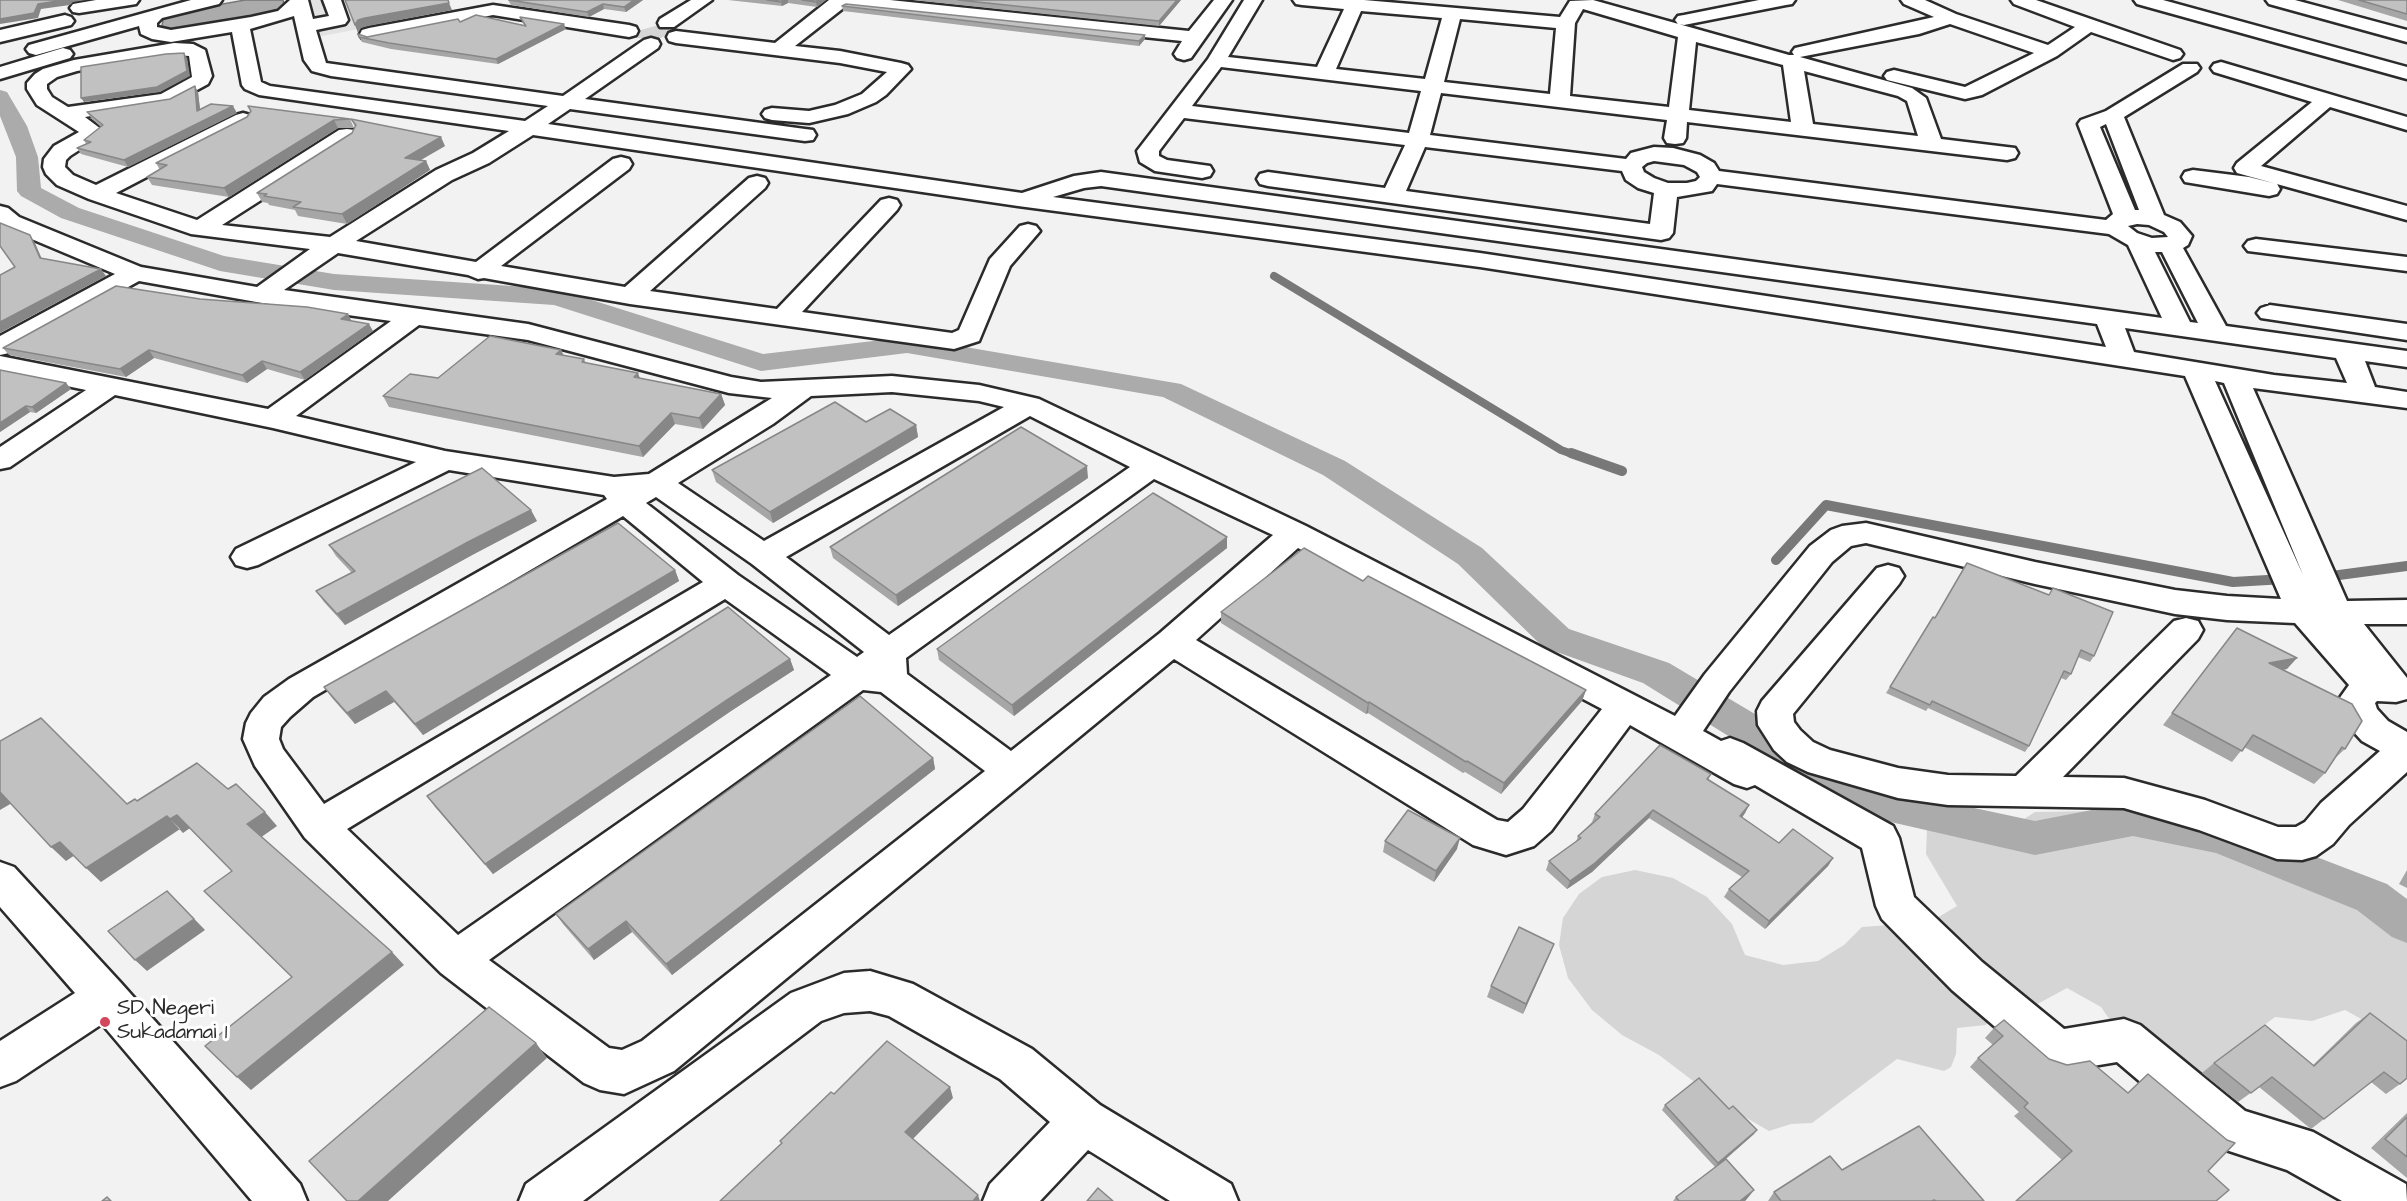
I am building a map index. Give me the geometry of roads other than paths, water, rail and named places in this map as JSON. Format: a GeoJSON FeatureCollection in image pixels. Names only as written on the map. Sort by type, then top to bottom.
{"type":"FeatureCollection","features":[{"type":"Feature","properties":{"kind":"street"},"geometry":{"type":"LineString","coordinates":[[0,36],[79,9],[131,0]]}},
{"type":"Feature","properties":{"kind":"street"},"geometry":{"type":"LineString","coordinates":[[0,73],[106,43],[154,25],[174,8],[213,0]]}},
{"type":"Feature","properties":{"kind":"street"},"geometry":{"type":"LineString","coordinates":[[305,26],[339,20],[332,0]]}},
{"type":"Feature","properties":{"kind":"street"},"geometry":{"type":"LineString","coordinates":[[522,15],[549,0]]}},
{"type":"Feature","properties":{"kind":"street"},"geometry":{"type":"LineString","coordinates":[[444,175],[456,154],[500,124],[649,30],[703,0]]}},
{"type":"Feature","properties":{"kind":"street"},"geometry":{"type":"LineString","coordinates":[[778,50],[841,0],[1194,37]]}},
{"type":"Feature","properties":{"kind":"street"},"geometry":{"type":"LineString","coordinates":[[1182,57],[1194,37],[1223,0]]}},
{"type":"Feature","properties":{"kind":"street"},"geometry":{"type":"LineString","coordinates":[[1220,173],[1163,166],[1148,157],[1148,151],[1216,61],[1253,0]]}},
{"type":"Feature","properties":{"kind":"street"},"geometry":{"type":"LineString","coordinates":[[1302,0],[1566,23]]}},
{"type":"Feature","properties":{"kind":"street"},"geometry":{"type":"LineString","coordinates":[[1628,0],[1634,5],[1686,27],[1786,0]]}},
{"type":"Feature","properties":{"kind":"street"},"geometry":{"type":"LineString","coordinates":[[1910,0],[1950,18],[2050,52]]}},
{"type":"Feature","properties":{"kind":"street"},"geometry":{"type":"LineString","coordinates":[[2021,0],[2088,26],[2173,54],[2173,59],[2205,61],[2407,124]]}},
{"type":"Feature","properties":{"kind":"street"},"geometry":{"type":"LineString","coordinates":[[2144,0],[2407,73]]}},
{"type":"Feature","properties":{"kind":"street"},"geometry":{"type":"LineString","coordinates":[[2275,0],[2407,36]]}},
{"type":"Feature","properties":{"kind":"street"},"geometry":{"type":"LineString","coordinates":[[0,60],[154,25],[185,35],[240,25],[284,15],[299,1]]}},
{"type":"Feature","properties":{"kind":"street"},"geometry":{"type":"LineString","coordinates":[[299,1],[314,60],[319,66],[331,70],[805,135]]}},
{"type":"Feature","properties":{"kind":"street"},"geometry":{"type":"LineString","coordinates":[[1560,101],[1566,23],[1576,5],[1584,3],[1797,56],[1912,94],[1916,98],[1932,145]]}},
{"type":"Feature","properties":{"kind":"street"},"geometry":{"type":"LineString","coordinates":[[1324,73],[1355,4]]}},
{"type":"Feature","properties":{"kind":"street"},"geometry":{"type":"LineString","coordinates":[[369,34],[490,5],[522,15],[649,30],[897,66],[901,71],[869,98],[841,110],[809,117],[631,93]]}},
{"type":"Feature","properties":{"kind":"street"},"geometry":{"type":"LineString","coordinates":[[2180,328],[2138,242],[2121,223],[2088,124],[2113,115],[2232,46],[2265,33],[2300,6]]}},
{"type":"Feature","properties":{"kind":"street"},"geometry":{"type":"LineString","coordinates":[[1393,195],[1418,140],[1453,12]]}},
{"type":"Feature","properties":{"kind":"street"},"geometry":{"type":"LineString","coordinates":[[1797,56],[1919,28],[1950,18]]}},
{"type":"Feature","properties":{"kind":"street"},"geometry":{"type":"LineString","coordinates":[[240,25],[252,85],[256,89],[1018,199],[1480,260],[2235,377],[2407,400]]}},
{"type":"Feature","properties":{"kind":"street"},"geometry":{"type":"LineString","coordinates":[[1797,56],[1862,60],[1965,93],[1975,91],[2050,52],[2088,26]]}},
{"type":"Feature","properties":{"kind":"street"},"geometry":{"type":"LineString","coordinates":[[1673,155],[1686,27]]}},
{"type":"Feature","properties":{"kind":"street"},"geometry":{"type":"LineString","coordinates":[[1862,60],[1919,28]]}},
{"type":"Feature","properties":{"kind":"street"},"geometry":{"type":"LineString","coordinates":[[649,30],[651,44]]}},
{"type":"Feature","properties":{"kind":"street"},"geometry":{"type":"LineString","coordinates":[[649,30],[651,44]]}},
{"type":"Feature","properties":{"kind":"street"},"geometry":{"type":"LineString","coordinates":[[268,291],[310,260],[444,175],[481,158],[530,128],[651,44]]}},
{"type":"Feature","properties":{"kind":"street"},"geometry":{"type":"LineString","coordinates":[[94,132],[44,101],[37,89],[37,83],[50,73],[74,66],[174,49],[193,50],[198,54],[201,80],[94,132],[62,151],[55,159],[54,168],[57,174],[97,194],[199,229],[336,245],[478,272],[630,296],[954,341],[970,335],[999,264],[1028,231]]}},
{"type":"Feature","properties":{"kind":"street"},"geometry":{"type":"LineString","coordinates":[[1797,56],[1803,130]]}},
{"type":"Feature","properties":{"kind":"street"},"geometry":{"type":"LineString","coordinates":[[1216,61],[2007,153]]}},
{"type":"Feature","properties":{"kind":"street"},"geometry":{"type":"LineString","coordinates":[[65,114],[166,99]]}},
{"type":"Feature","properties":{"kind":"street"},"geometry":{"type":"LineString","coordinates":[[2328,99],[2245,168],[2407,213]]}},
{"type":"Feature","properties":{"kind":"street"},"geometry":{"type":"LineString","coordinates":[[1180,111],[1631,166]]}},
{"type":"Feature","properties":{"kind":"street"},"geometry":{"type":"LineString","coordinates":[[2113,115],[2154,219]]}},
{"type":"Feature","properties":{"kind":"street"},"geometry":{"type":"LineString","coordinates":[[97,194],[243,119]]}},
{"type":"Feature","properties":{"kind":"street"},"geometry":{"type":"LineString","coordinates":[[199,229],[347,135]]}},
{"type":"Feature","properties":{"kind":"street"},"geometry":{"type":"LineString","coordinates":[[1631,166],[1639,158],[1654,154],[1673,155],[1692,160],[1706,168],[1711,177]]}},
{"type":"Feature","properties":{"kind":"street"},"geometry":{"type":"LineString","coordinates":[[478,272],[621,165]]}},
{"type":"Feature","properties":{"kind":"street"},"geometry":{"type":"LineString","coordinates":[[1631,166],[1634,175],[1646,183],[1666,189],[1687,190],[1704,186],[1711,177]]}},
{"type":"Feature","properties":{"kind":"street"},"geometry":{"type":"LineString","coordinates":[[1244,176],[1661,233],[1666,189]]}},
{"type":"Feature","properties":{"kind":"street"},"geometry":{"type":"LineString","coordinates":[[1711,177],[2121,223],[2154,219],[2172,227],[2180,236],[2180,240],[2170,245],[2138,242]]}},
{"type":"Feature","properties":{"kind":"street"},"geometry":{"type":"LineString","coordinates":[[2193,177],[2249,184],[2407,224]]}},
{"type":"Feature","properties":{"kind":"street"},"geometry":{"type":"LineString","coordinates":[[1018,199],[1082,181],[1101,179],[2407,359]]}},
{"type":"Feature","properties":{"kind":"street"},"geometry":{"type":"LineString","coordinates":[[630,296],[757,183]]}},
{"type":"Feature","properties":{"kind":"street"},"geometry":{"type":"LineString","coordinates":[[2384,207],[2407,187]]}},
{"type":"Feature","properties":{"kind":"street"},"geometry":{"type":"LineString","coordinates":[[782,318],[889,205]]}},
{"type":"Feature","properties":{"kind":"street"},"geometry":{"type":"LineString","coordinates":[[4,221],[135,273],[268,291],[413,317],[528,332],[584,345],[729,386],[761,390],[801,390],[870,385],[923,386],[979,393],[1029,405],[1295,533],[1625,705],[1686,730],[1879,838],[1896,906],[1967,976],[2057,1051],[2124,1040],[2234,1131],[2296,1149],[2389,1201]]}},
{"type":"Feature","properties":{"kind":"street"},"geometry":{"type":"LineString","coordinates":[[2170,245],[2216,333]]}},
{"type":"Feature","properties":{"kind":"street"},"geometry":{"type":"LineString","coordinates":[[2256,246],[2407,264]]}},
{"type":"Feature","properties":{"kind":"street"},"geometry":{"type":"LineString","coordinates":[[0,347],[135,273]]}},
{"type":"Feature","properties":{"kind":"street"},"geometry":{"type":"LineString","coordinates":[[2270,313],[2407,332]]}},
{"type":"Feature","properties":{"kind":"street"},"geometry":{"type":"LineString","coordinates":[[273,419],[413,317]]}},
{"type":"Feature","properties":{"kind":"street"},"geometry":{"type":"LineString","coordinates":[[2108,319],[2123,358]]}},
{"type":"Feature","properties":{"kind":"street"},"geometry":{"type":"LineString","coordinates":[[2346,351],[2360,379],[2362,393]]}},
{"type":"Feature","properties":{"kind":"street"},"geometry":{"type":"LineString","coordinates":[[0,364],[273,419],[445,460],[619,495],[726,583],[879,669]]}},
{"type":"Feature","properties":{"kind":"street"},"geometry":{"type":"LineString","coordinates":[[2196,370],[2302,610],[2392,690]]}},
{"type":"Feature","properties":{"kind":"street"},"geometry":{"type":"LineString","coordinates":[[2235,377],[2336,613],[2392,690]]}},
{"type":"Feature","properties":{"kind":"street"},"geometry":{"type":"LineString","coordinates":[[0,460],[109,387]]}},
{"type":"Feature","properties":{"kind":"street"},"geometry":{"type":"LineString","coordinates":[[801,390],[763,418],[657,483],[619,495],[301,688],[277,707],[264,723],[261,739],[268,756],[319,826],[456,960],[600,1068],[624,1072],[658,1056],[1172,642],[1295,533]]}},
{"type":"Feature","properties":{"kind":"street"},"geometry":{"type":"LineString","coordinates":[[763,556],[1029,405]]}},
{"type":"Feature","properties":{"kind":"street"},"geometry":{"type":"LineString","coordinates":[[247,557],[445,460]]}},
{"type":"Feature","properties":{"kind":"street"},"geometry":{"type":"LineString","coordinates":[[456,960],[879,669],[1152,466]]}},
{"type":"Feature","properties":{"kind":"street"},"geometry":{"type":"LineString","coordinates":[[657,483],[763,556],[879,669],[1011,771]]}},
{"type":"Feature","properties":{"kind":"street"},"geometry":{"type":"LineString","coordinates":[[1686,730],[1717,683],[1821,554],[1842,537],[1866,533],[2036,573],[2175,602],[2227,608],[2336,613],[2407,612]]}},
{"type":"Feature","properties":{"kind":"street"},"geometry":{"type":"LineString","coordinates":[[1888,576],[1775,711],[1776,724],[1800,752],[1821,762],[1898,783],[1948,790],[2124,793],[2205,816],[2277,843],[2302,844],[2319,833],[2335,814],[2407,749],[2389,741],[2364,719],[2358,708],[2357,699],[2392,690]]}},
{"type":"Feature","properties":{"kind":"street"},"geometry":{"type":"LineString","coordinates":[[319,826],[726,583]]}},
{"type":"Feature","properties":{"kind":"street"},"geometry":{"type":"LineString","coordinates":[[2024,792],[2187,630]]}},
{"type":"Feature","properties":{"kind":"street"},"geometry":{"type":"LineString","coordinates":[[1172,642],[1487,834],[1506,840],[1520,835],[1537,820],[1625,705]]}},
{"type":"Feature","properties":{"kind":"street"},"geometry":{"type":"LineString","coordinates":[[1686,730],[1747,773]]}},
{"type":"Feature","properties":{"kind":"street"},"geometry":{"type":"LineString","coordinates":[[0,879],[283,1201]]}},
{"type":"Feature","properties":{"kind":"street"},"geometry":{"type":"LineString","coordinates":[[543,1201],[806,1007],[844,993],[870,991],[898,998],[1016,1064],[1084,1121],[1199,1197]]}},
{"type":"Feature","properties":{"kind":"street"},"geometry":{"type":"LineString","coordinates":[[0,1066],[106,997]]}},
{"type":"Feature","properties":{"kind":"street"},"geometry":{"type":"LineString","coordinates":[[1006,1201],[1084,1121]]}},
{"type":"Feature","properties":{"kind":"waterway"},"geometry":{"type":"LineString","coordinates":[[0,96],[16,126],[27,157],[29,191],[70,213],[220,263],[334,282],[557,297],[761,363],[907,345],[1171,390],[1334,468],[1470,556],[1556,638],[1656,673],[1773,744],[1896,808],[2035,838],[2133,819],[2220,837],[2372,897],[2407,924]]}},
{"type":"Feature","properties":{"kind":"waterway"},"geometry":{"type":"LineString","coordinates":[[1274,276],[1561,450],[1575,455]]}},
{"type":"Feature","properties":{"kind":"waterway"},"geometry":{"type":"LineString","coordinates":[[1571,453],[1622,471]]}},
{"type":"Feature","properties":{"kind":"waterway"},"geometry":{"type":"LineString","coordinates":[[1776,560],[1826,505],[2233,582],[2285,579]]}},
{"type":"Feature","properties":{"kind":"waterway"},"geometry":{"type":"LineString","coordinates":[[2324,577],[2407,566]]}},
{"type":"Feature","properties":{"kind":"place","name":"SD Negeri Sukadamai 1"},"geometry":{"type":"Point","coordinates":[105,1022]}}]}
